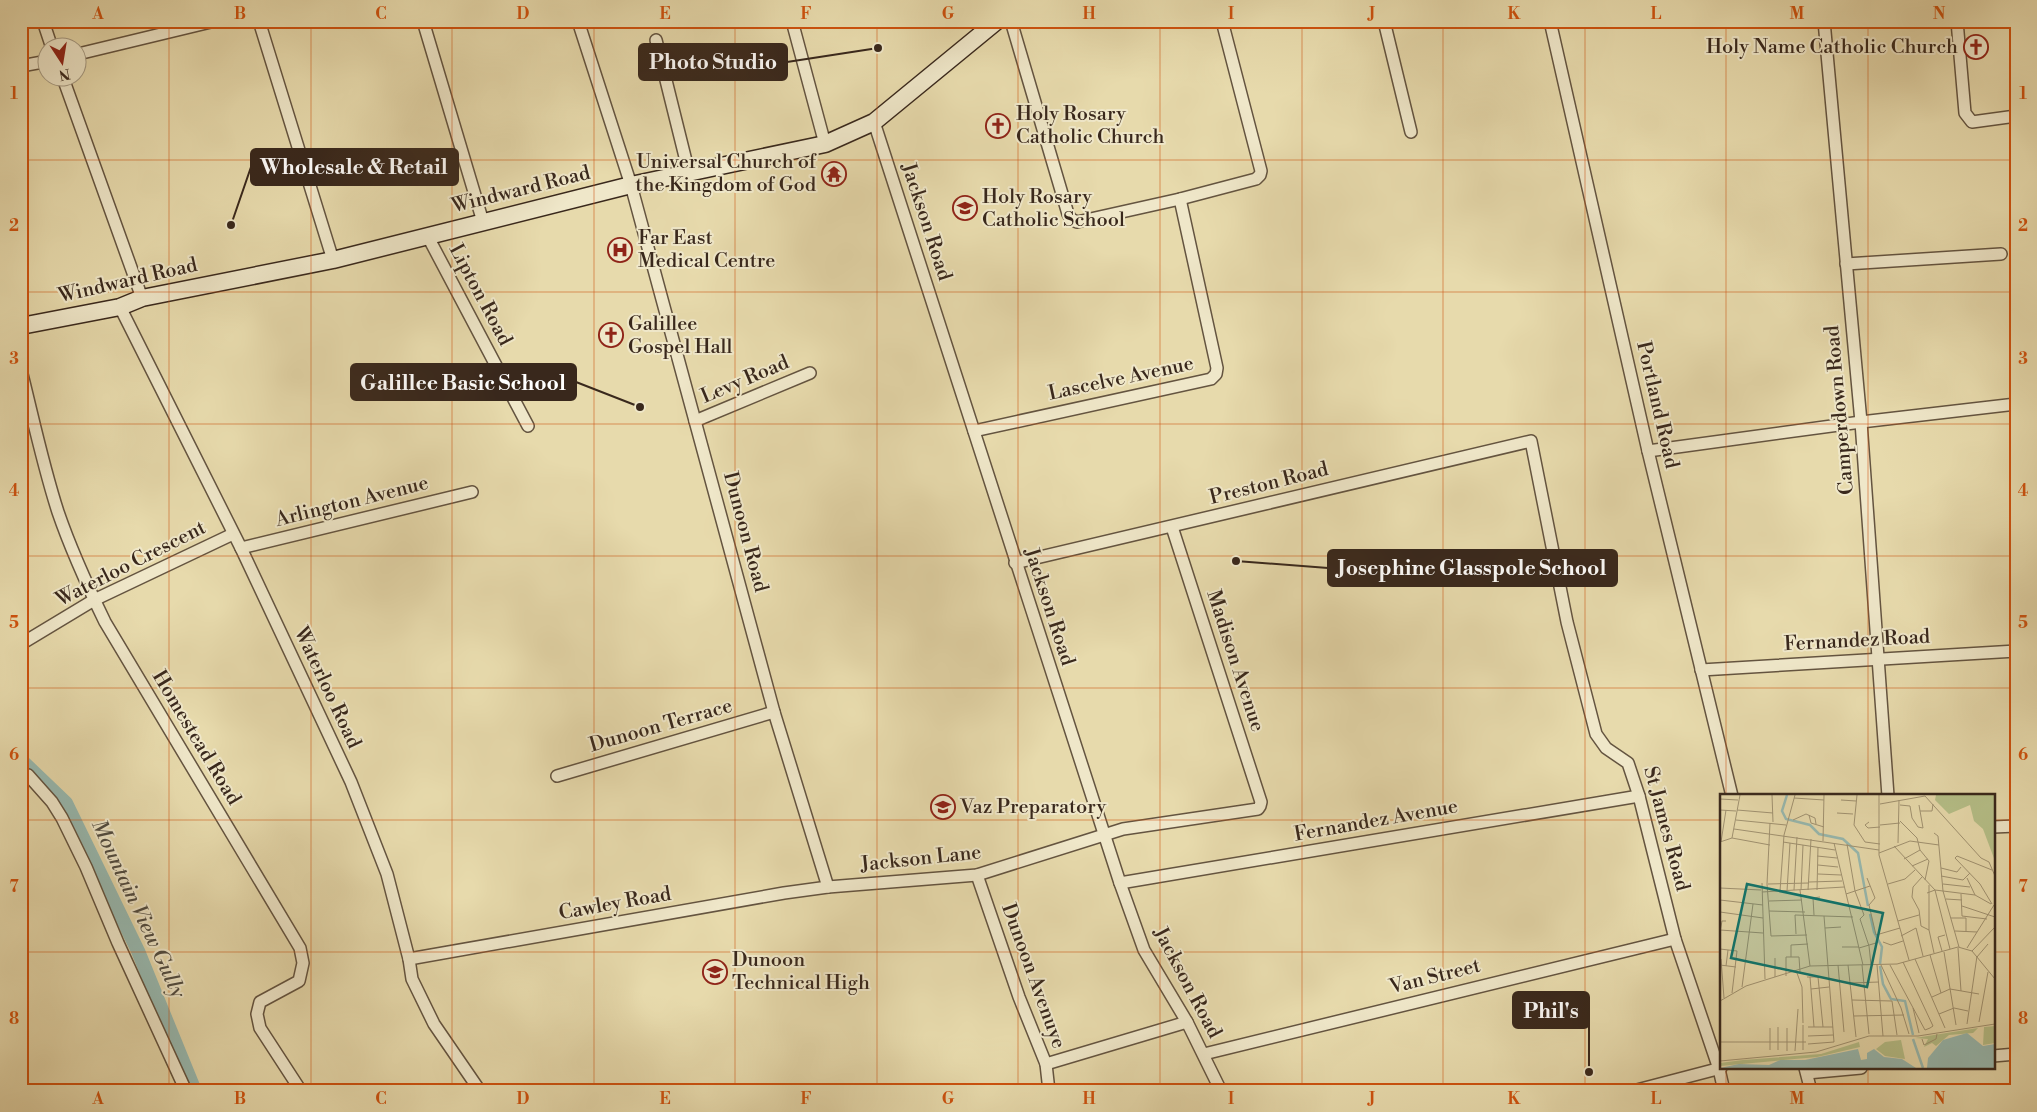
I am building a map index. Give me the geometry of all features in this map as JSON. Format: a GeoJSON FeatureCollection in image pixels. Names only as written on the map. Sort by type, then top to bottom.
{"type":"FeatureCollection","features":[{"type":"Feature","properties":{"kind":"main road","name":"Windward Road"},"geometry":{"type":"LineString","coordinates":[[21,326],[120,307],[142,298],[333,260],[631,185],[825,144],[874,122],[997,21]]}},
{"type":"Feature","properties":{"kind":"street"},"geometry":{"type":"LineString","coordinates":[[44,21],[49,38]]}},
{"type":"Feature","properties":{"kind":"street"},"geometry":{"type":"LineString","coordinates":[[88,52],[215,21]]}},
{"type":"Feature","properties":{"kind":"street"},"geometry":{"type":"LineString","coordinates":[[259,21],[333,260]]}},
{"type":"Feature","properties":{"kind":"street"},"geometry":{"type":"LineString","coordinates":[[423,21],[483,222]]}},
{"type":"Feature","properties":{"kind":"street","name":"Dunoon Road"},"geometry":{"type":"LineString","coordinates":[[578,21],[631,185],[774,712],[828,887]]}},
{"type":"Feature","properties":{"kind":"street"},"geometry":{"type":"LineString","coordinates":[[792,21],[825,144]]}},
{"type":"Feature","properties":{"kind":"street"},"geometry":{"type":"LineString","coordinates":[[1011,21],[1068,214],[1071,219],[1077,222],[1180,199],[1256,179],[1260,175],[1222,21]]}},
{"type":"Feature","properties":{"kind":"street"},"geometry":{"type":"LineString","coordinates":[[1384,21],[1411,132]]}},
{"type":"Feature","properties":{"kind":"street","name":"Portland Road"},"geometry":{"type":"LineString","coordinates":[[1550,21],[1648,451],[1732,794]]}},
{"type":"Feature","properties":{"kind":"street","name":"Camperdown Road"},"geometry":{"type":"LineString","coordinates":[[1824,21],[1861,422],[1888,794]]}},
{"type":"Feature","properties":{"kind":"street"},"geometry":{"type":"LineString","coordinates":[[1957,21],[1967,118],[1972,122],[2016,116]]}},
{"type":"Feature","properties":{"kind":"street"},"geometry":{"type":"LineString","coordinates":[[656,40],[689,173]]}},
{"type":"Feature","properties":{"kind":"street"},"geometry":{"type":"LineString","coordinates":[[21,66],[38,63]]}},
{"type":"Feature","properties":{"kind":"street"},"geometry":{"type":"LineString","coordinates":[[67,88],[142,298]]}},
{"type":"Feature","properties":{"kind":"street","name":"Jackson Road"},"geometry":{"type":"LineString","coordinates":[[874,122],[1120,883],[1144,950],[1187,1022],[1221,1091]]}},
{"type":"Feature","properties":{"kind":"street","name":"Lascelve Avenue"},"geometry":{"type":"LineString","coordinates":[[974,431],[1211,379],[1216,374],[1217,368],[1180,199]]}},
{"type":"Feature","properties":{"kind":"street","name":"Lipton Road"},"geometry":{"type":"LineString","coordinates":[[427,235],[528,426]]}},
{"type":"Feature","properties":{"kind":"street"},"geometry":{"type":"LineString","coordinates":[[1846,264],[2001,254]]}},
{"type":"Feature","properties":{"kind":"street","name":"Waterloo Road"},"geometry":{"type":"LineString","coordinates":[[120,307],[241,548],[351,782],[386,874],[409,959],[412,979],[434,1024],[480,1091]]}},
{"type":"Feature","properties":{"kind":"street","name":"Homestead Road"},"geometry":{"type":"LineString","coordinates":[[21,370],[42,459],[59,514],[94,600],[105,622],[300,948],[303,963],[299,981],[260,1002],[257,1014],[260,1028],[301,1091]]}},
{"type":"Feature","properties":{"kind":"street","name":"Levy Road"},"geometry":{"type":"LineString","coordinates":[[695,421],[810,373]]}},
{"type":"Feature","properties":{"kind":"street"},"geometry":{"type":"LineString","coordinates":[[1648,451],[1861,422],[2016,404]]}},
{"type":"Feature","properties":{"kind":"street","name":"Preston Road"},"geometry":{"type":"LineString","coordinates":[[1015,563],[1531,441]]}},
{"type":"Feature","properties":{"kind":"street","name":"St James Road"},"geometry":{"type":"LineString","coordinates":[[1531,441],[1567,622],[1596,734],[1606,748],[1628,763],[1639,796],[1675,939],[1720,1068]]}},
{"type":"Feature","properties":{"kind":"street","name":"Arlington Avenue"},"geometry":{"type":"LineString","coordinates":[[241,548],[472,492]]}},
{"type":"Feature","properties":{"kind":"street","name":"Madison Avenue"},"geometry":{"type":"LineString","coordinates":[[1172,527],[1258,793],[1260,806]]}},
{"type":"Feature","properties":{"kind":"street","name":"Waterloo Crescent"},"geometry":{"type":"LineString","coordinates":[[21,644],[94,600],[233,534]]}},
{"type":"Feature","properties":{"kind":"street","name":"Fernandez Road"},"geometry":{"type":"LineString","coordinates":[[1701,670],[2016,651]]}},
{"type":"Feature","properties":{"kind":"street","name":"Dunoon Terrace"},"geometry":{"type":"LineString","coordinates":[[557,776],[774,712]]}},
{"type":"Feature","properties":{"kind":"street"},"geometry":{"type":"LineString","coordinates":[[21,774],[28,775],[52,802],[62,818],[186,1091]]}},
{"type":"Feature","properties":{"kind":"street","name":"Fernandez Avenue"},"geometry":{"type":"LineString","coordinates":[[1120,883],[1639,796]]}},
{"type":"Feature","properties":{"kind":"street","name":"Jackson Lane"},"geometry":{"type":"LineString","coordinates":[[828,887],[977,875],[1123,829],[1258,808],[1260,806]]}},
{"type":"Feature","properties":{"kind":"street"},"geometry":{"type":"LineString","coordinates":[[1994,827],[2016,826]]}},
{"type":"Feature","properties":{"kind":"street","name":"Dunoon Avenuye"},"geometry":{"type":"LineString","coordinates":[[977,875],[1019,997],[1046,1064],[1049,1091]]}},
{"type":"Feature","properties":{"kind":"street","name":"Cawley Road"},"geometry":{"type":"LineString","coordinates":[[409,959],[784,893],[828,887]]}},
{"type":"Feature","properties":{"kind":"street","name":"Van Street"},"geometry":{"type":"LineString","coordinates":[[1204,1054],[1675,939]]}},
{"type":"Feature","properties":{"kind":"street"},"geometry":{"type":"LineString","coordinates":[[1046,1064],[1187,1022]]}},
{"type":"Feature","properties":{"kind":"street"},"geometry":{"type":"LineString","coordinates":[[1994,1056],[2016,1054]]}},
{"type":"Feature","properties":{"kind":"street"},"geometry":{"type":"LineString","coordinates":[[1633,1091],[1720,1068]]}},
{"type":"Feature","properties":{"kind":"street","name":"St James Road"},"geometry":{"type":"LineString","coordinates":[[1720,1070],[1724,1091]]}},
{"type":"Feature","properties":{"kind":"street"},"geometry":{"type":"LineString","coordinates":[[1811,1091],[1806,1071],[1824,1070]]}},
{"type":"Feature","properties":{"kind":"waterway","name":"Mountain View Gully"},"geometry":{"type":"LineString","coordinates":[[21,760],[66,803],[138,951],[195,1091]]}},
{"type":"Feature","properties":{"kind":"place","name":"Holy Name Catholic Church"},"geometry":{"type":"Point","coordinates":[1976,47]}},
{"type":"Feature","properties":{"kind":"place","name":"Photo Studio"},"geometry":{"type":"Point","coordinates":[878,48]}},
{"type":"Feature","properties":{"kind":"place","name":"Holy Rosary Catholic Church"},"geometry":{"type":"Point","coordinates":[998,126]}},
{"type":"Feature","properties":{"kind":"place","name":"Universal Church of the Kingdom of God"},"geometry":{"type":"Point","coordinates":[834,174]}},
{"type":"Feature","properties":{"kind":"place","name":"Holy Rosary Catholic School"},"geometry":{"type":"Point","coordinates":[965,208]}},
{"type":"Feature","properties":{"kind":"place","name":"Wholesale & Retail"},"geometry":{"type":"Point","coordinates":[231,225]}},
{"type":"Feature","properties":{"kind":"place","name":"Far East Medical Centre"},"geometry":{"type":"Point","coordinates":[620,250]}},
{"type":"Feature","properties":{"kind":"place","name":"Galillee Gospel Hall"},"geometry":{"type":"Point","coordinates":[611,335]}},
{"type":"Feature","properties":{"kind":"place","name":"Galillee Basic School"},"geometry":{"type":"Point","coordinates":[640,407]}},
{"type":"Feature","properties":{"kind":"place","name":"Josephine Glasspole School"},"geometry":{"type":"Point","coordinates":[1236,561]}},
{"type":"Feature","properties":{"kind":"place","name":"Vaz Preparatory"},"geometry":{"type":"Point","coordinates":[943,807]}},
{"type":"Feature","properties":{"kind":"place","name":"Dunoon Technical High"},"geometry":{"type":"Point","coordinates":[715,972]}},
{"type":"Feature","properties":{"kind":"place","name":"Phil's"},"geometry":{"type":"Point","coordinates":[1589,1072]}}]}
